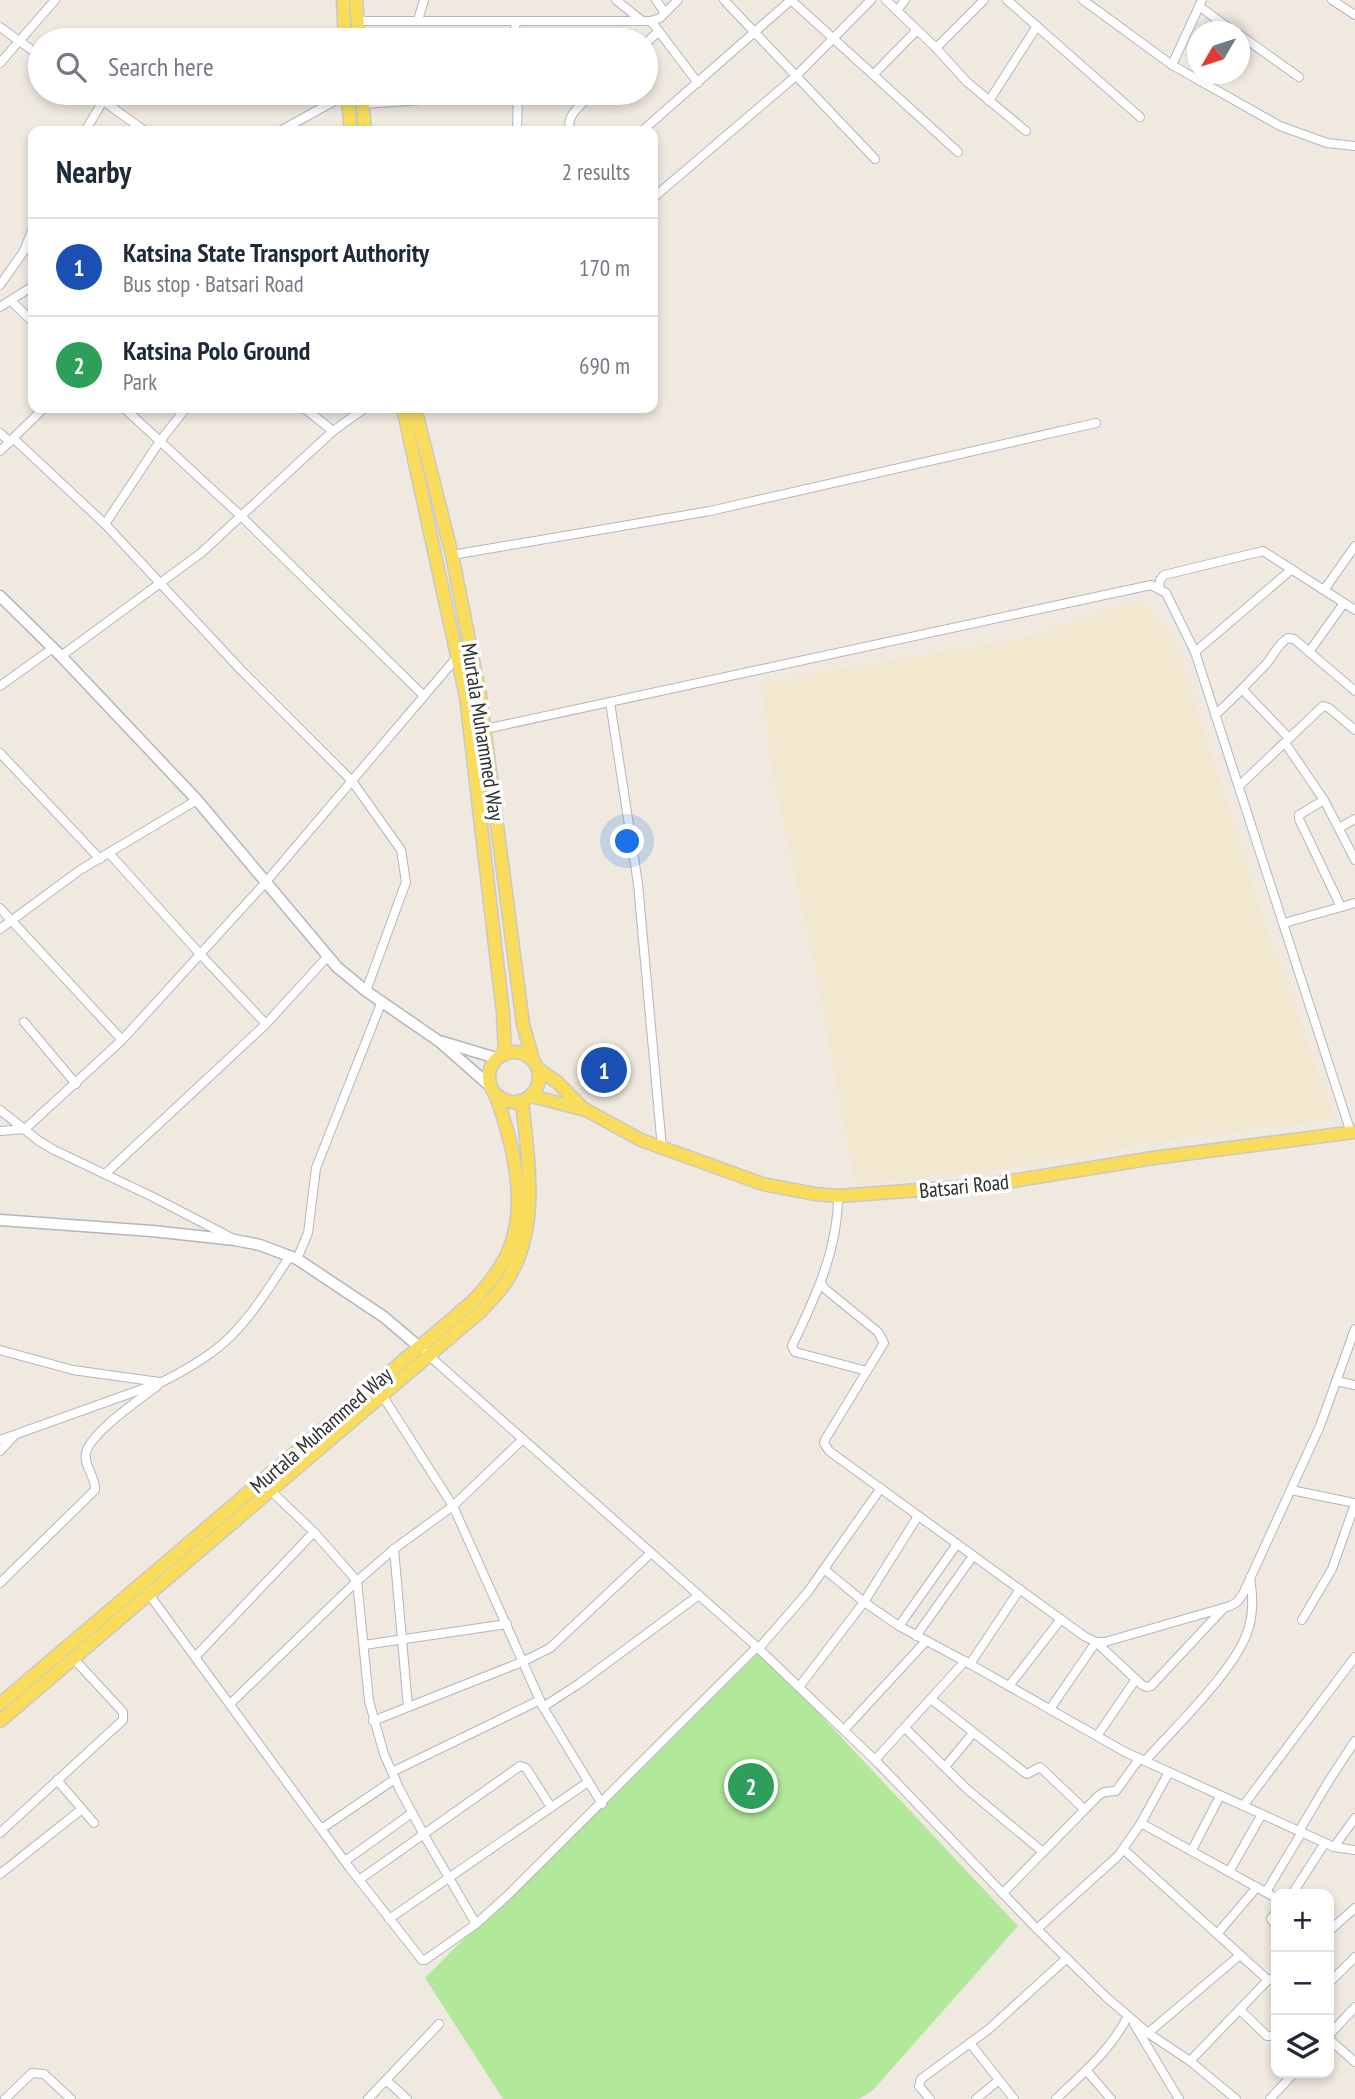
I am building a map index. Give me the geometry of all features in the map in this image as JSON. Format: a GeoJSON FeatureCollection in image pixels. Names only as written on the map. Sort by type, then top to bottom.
{"type":"FeatureCollection","features":[{"type":"Feature","properties":{"kind":"main road"},"geometry":{"type":"LineString","coordinates":[[343,0],[344,28]]}},
{"type":"Feature","properties":{"kind":"main road"},"geometry":{"type":"LineString","coordinates":[[356,0],[358,28]]}},
{"type":"Feature","properties":{"kind":"main road"},"geometry":{"type":"LineString","coordinates":[[348,105],[350,126]]}},
{"type":"Feature","properties":{"kind":"main road"},"geometry":{"type":"LineString","coordinates":[[363,105],[365,126]]}},
{"type":"Feature","properties":{"kind":"main road","name":"Murtala Muhammed Way"},"geometry":{"type":"LineString","coordinates":[[404,413],[466,697],[503,1013],[501,1056]]}},
{"type":"Feature","properties":{"kind":"main road","name":"Murtala Muhammed Way"},"geometry":{"type":"LineString","coordinates":[[416,413],[452,555],[485,729],[523,1024],[535,1064]]}},
{"type":"Feature","properties":{"kind":"main road"},"geometry":{"type":"LineString","coordinates":[[515,1052],[524,1054],[564,1087],[586,1110],[527,1099],[513,1103],[503,1100],[492,1090],[488,1076],[491,1066],[501,1056],[515,1052]]}},
{"type":"Feature","properties":{"kind":"main road"},"geometry":{"type":"LineString","coordinates":[[0,1721],[495,1297],[506,1282],[523,1243],[528,1223],[530,1199],[527,1099],[537,1088],[539,1079],[535,1064]]}},
{"type":"Feature","properties":{"kind":"main road","name":"Murtala Muhammed Way"},"geometry":{"type":"LineString","coordinates":[[0,1704],[472,1301],[496,1275],[513,1240],[517,1208],[513,1148],[492,1090]]}},
{"type":"Feature","properties":{"kind":"main road","name":"Batsari Road"},"geometry":{"type":"LineString","coordinates":[[586,1110],[641,1140],[763,1184],[838,1196],[988,1185],[1153,1158],[1353,1133]]}},
{"type":"Feature","properties":{"kind":"street"},"geometry":{"type":"LineString","coordinates":[[31,28],[55,0]]}},
{"type":"Feature","properties":{"kind":"street"},"geometry":{"type":"LineString","coordinates":[[418,20],[424,0]]}},
{"type":"Feature","properties":{"kind":"street"},"geometry":{"type":"LineString","coordinates":[[616,0],[641,20]]}},
{"type":"Feature","properties":{"kind":"street"},"geometry":{"type":"LineString","coordinates":[[656,0],[665,12]]}},
{"type":"Feature","properties":{"kind":"street"},"geometry":{"type":"LineString","coordinates":[[358,21],[651,20],[660,18],[678,0]]}},
{"type":"Feature","properties":{"kind":"street"},"geometry":{"type":"LineString","coordinates":[[724,0],[875,159]]}},
{"type":"Feature","properties":{"kind":"street"},"geometry":{"type":"LineString","coordinates":[[648,126],[791,0],[958,152]]}},
{"type":"Feature","properties":{"kind":"street"},"geometry":{"type":"LineString","coordinates":[[658,194],[796,76],[871,0]]}},
{"type":"Feature","properties":{"kind":"street"},"geometry":{"type":"LineString","coordinates":[[886,0],[950,65],[1026,131]]}},
{"type":"Feature","properties":{"kind":"street"},"geometry":{"type":"LineString","coordinates":[[897,11],[905,0]]}},
{"type":"Feature","properties":{"kind":"street"},"geometry":{"type":"LineString","coordinates":[[936,48],[984,0]]}},
{"type":"Feature","properties":{"kind":"street"},"geometry":{"type":"LineString","coordinates":[[1007,0],[1140,117]]}},
{"type":"Feature","properties":{"kind":"street"},"geometry":{"type":"LineString","coordinates":[[1083,0],[1172,65],[1280,126],[1327,143],[1355,146]]}},
{"type":"Feature","properties":{"kind":"street"},"geometry":{"type":"LineString","coordinates":[[1332,0],[1355,15]]}},
{"type":"Feature","properties":{"kind":"street"},"geometry":{"type":"LineString","coordinates":[[1172,65],[1200,3],[1221,21]]}},
{"type":"Feature","properties":{"kind":"street"},"geometry":{"type":"LineString","coordinates":[[651,20],[657,28]]}},
{"type":"Feature","properties":{"kind":"street"},"geometry":{"type":"LineString","coordinates":[[515,21],[515,28]]}},
{"type":"Feature","properties":{"kind":"street"},"geometry":{"type":"LineString","coordinates":[[989,101],[1037,26]]}},
{"type":"Feature","properties":{"kind":"street"},"geometry":{"type":"LineString","coordinates":[[0,27],[28,47]]}},
{"type":"Feature","properties":{"kind":"street"},"geometry":{"type":"LineString","coordinates":[[873,75],[918,30]]}},
{"type":"Feature","properties":{"kind":"street"},"geometry":{"type":"LineString","coordinates":[[659,31],[698,83]]}},
{"type":"Feature","properties":{"kind":"street"},"geometry":{"type":"LineString","coordinates":[[0,63],[28,32]]}},
{"type":"Feature","properties":{"kind":"street"},"geometry":{"type":"LineString","coordinates":[[1250,42],[1299,77]]}},
{"type":"Feature","properties":{"kind":"street"},"geometry":{"type":"LineString","coordinates":[[88,126],[101,105]]}},
{"type":"Feature","properties":{"kind":"street"},"geometry":{"type":"LineString","coordinates":[[109,105],[138,126]]}},
{"type":"Feature","properties":{"kind":"street"},"geometry":{"type":"LineString","coordinates":[[289,126],[327,105]]}},
{"type":"Feature","properties":{"kind":"street"},"geometry":{"type":"LineString","coordinates":[[517,105],[517,126]]}},
{"type":"Feature","properties":{"kind":"street"},"geometry":{"type":"LineString","coordinates":[[569,126],[570,117],[582,105]]}},
{"type":"Feature","properties":{"kind":"street"},"geometry":{"type":"LineString","coordinates":[[0,285],[28,241]]}},
{"type":"Feature","properties":{"kind":"street"},"geometry":{"type":"LineString","coordinates":[[0,307],[28,289]]}},
{"type":"Feature","properties":{"kind":"street"},"geometry":{"type":"LineString","coordinates":[[11,301],[28,317]]}},
{"type":"Feature","properties":{"kind":"street"},"geometry":{"type":"LineString","coordinates":[[0,451],[39,413]]}},
{"type":"Feature","properties":{"kind":"street"},"geometry":{"type":"LineString","coordinates":[[129,413],[242,517],[424,696]]}},
{"type":"Feature","properties":{"kind":"street"},"geometry":{"type":"LineString","coordinates":[[105,524],[160,441],[182,413]]}},
{"type":"Feature","properties":{"kind":"street"},"geometry":{"type":"LineString","coordinates":[[310,413],[333,431]]}},
{"type":"Feature","properties":{"kind":"street"},"geometry":{"type":"LineString","coordinates":[[0,686],[57,652],[201,553],[333,431],[358,413]]}},
{"type":"Feature","properties":{"kind":"street"},"geometry":{"type":"LineString","coordinates":[[452,555],[710,511],[1097,423]]}},
{"type":"Feature","properties":{"kind":"street"},"geometry":{"type":"LineString","coordinates":[[0,433],[105,524],[241,670],[352,781],[401,850],[407,882],[366,991]]}},
{"type":"Feature","properties":{"kind":"street"},"geometry":{"type":"LineString","coordinates":[[1324,590],[1355,545]]}},
{"type":"Feature","properties":{"kind":"street"},"geometry":{"type":"LineString","coordinates":[[1159,588],[1164,575],[1263,551],[1355,610]]}},
{"type":"Feature","properties":{"kind":"street"},"geometry":{"type":"LineString","coordinates":[[1195,652],[1292,569]]}},
{"type":"Feature","properties":{"kind":"street"},"geometry":{"type":"LineString","coordinates":[[485,729],[1151,585],[1159,588],[1166,593],[1195,652],[1353,1133]]}},
{"type":"Feature","properties":{"kind":"street"},"geometry":{"type":"LineString","coordinates":[[0,596],[57,652],[197,800],[327,957],[366,991],[440,1042],[492,1090]]}},
{"type":"Feature","properties":{"kind":"street"},"geometry":{"type":"LineString","coordinates":[[1309,652],[1344,603]]}},
{"type":"Feature","properties":{"kind":"street"},"geometry":{"type":"LineString","coordinates":[[1215,715],[1243,690],[1288,638],[1294,639],[1355,691]]}},
{"type":"Feature","properties":{"kind":"street"},"geometry":{"type":"LineString","coordinates":[[0,1131],[25,1129],[122,1040],[265,883],[458,656]]}},
{"type":"Feature","properties":{"kind":"street"},"geometry":{"type":"LineString","coordinates":[[1243,690],[1287,741],[1324,800],[1355,860]]}},
{"type":"Feature","properties":{"kind":"street"},"geometry":{"type":"LineString","coordinates":[[610,702],[638,884],[662,1148]]}},
{"type":"Feature","properties":{"kind":"street"},"geometry":{"type":"LineString","coordinates":[[1239,786],[1323,706],[1355,730]]}},
{"type":"Feature","properties":{"kind":"street"},"geometry":{"type":"LineString","coordinates":[[0,753],[100,859]]}},
{"type":"Feature","properties":{"kind":"street"},"geometry":{"type":"LineString","coordinates":[[0,929],[44,895],[197,800]]}},
{"type":"Feature","properties":{"kind":"street"},"geometry":{"type":"LineString","coordinates":[[1324,800],[1299,814],[1298,819],[1341,907]]}},
{"type":"Feature","properties":{"kind":"street"},"geometry":{"type":"LineString","coordinates":[[1339,828],[1355,819]]}},
{"type":"Feature","properties":{"kind":"street"},"geometry":{"type":"LineString","coordinates":[[109,853],[266,1024]]}},
{"type":"Feature","properties":{"kind":"street"},"geometry":{"type":"LineString","coordinates":[[1284,923],[1355,903]]}},
{"type":"Feature","properties":{"kind":"street"},"geometry":{"type":"LineString","coordinates":[[0,908],[122,1040]]}},
{"type":"Feature","properties":{"kind":"street"},"geometry":{"type":"LineString","coordinates":[[104,1174],[266,1024],[327,957]]}},
{"type":"Feature","properties":{"kind":"street"},"geometry":{"type":"LineString","coordinates":[[0,1440],[162,1382],[187,1370],[230,1336],[294,1258],[308,1233],[316,1168],[382,1000]]}},
{"type":"Feature","properties":{"kind":"street"},"geometry":{"type":"LineString","coordinates":[[24,1023],[76,1084]]}},
{"type":"Feature","properties":{"kind":"street"},"geometry":{"type":"LineString","coordinates":[[440,1042],[501,1056]]}},
{"type":"Feature","properties":{"kind":"street"},"geometry":{"type":"LineString","coordinates":[[0,1110],[54,1150],[153,1196],[235,1240]]}},
{"type":"Feature","properties":{"kind":"street"},"geometry":{"type":"LineString","coordinates":[[838,1196],[838,1220],[821,1283],[792,1346],[796,1352],[867,1371]]}},
{"type":"Feature","properties":{"kind":"street"},"geometry":{"type":"LineString","coordinates":[[0,1220],[152,1231],[260,1245],[294,1258],[384,1317],[758,1647],[875,1760],[1037,1929],[1128,2016],[1236,2099]]}},
{"type":"Feature","properties":{"kind":"street"},"geometry":{"type":"LineString","coordinates":[[821,1283],[878,1332],[884,1343],[824,1443],[829,1451],[1096,1643],[1147,1687],[1151,1686],[1224,1608]]}},
{"type":"Feature","properties":{"kind":"street"},"geometry":{"type":"LineString","coordinates":[[1050,1709],[1096,1643],[1224,1608],[1237,1602],[1320,1426],[1354,1333]]}},
{"type":"Feature","properties":{"kind":"street"},"geometry":{"type":"LineString","coordinates":[[0,1350],[73,1370],[162,1382]]}},
{"type":"Feature","properties":{"kind":"street"},"geometry":{"type":"LineString","coordinates":[[1336,1381],[1355,1385]]}},
{"type":"Feature","properties":{"kind":"street"},"geometry":{"type":"LineString","coordinates":[[0,1583],[94,1490],[95,1483],[86,1459],[86,1451],[100,1432],[162,1382]]}},
{"type":"Feature","properties":{"kind":"street"},"geometry":{"type":"LineString","coordinates":[[382,1395],[453,1506],[541,1703],[602,1804]]}},
{"type":"Feature","properties":{"kind":"street"},"geometry":{"type":"LineString","coordinates":[[0,1451],[16,1434]]}},
{"type":"Feature","properties":{"kind":"street"},"geometry":{"type":"LineString","coordinates":[[231,1703],[357,1581],[394,1549],[453,1506],[523,1440]]}},
{"type":"Feature","properties":{"kind":"street"},"geometry":{"type":"LineString","coordinates":[[148,1593],[388,1919],[422,1960],[425,1960],[476,1924],[602,1804],[758,1647],[807,1593],[881,1488]]}},
{"type":"Feature","properties":{"kind":"street"},"geometry":{"type":"LineString","coordinates":[[1291,1490],[1355,1503],[1332,1569],[1302,1620]]}},
{"type":"Feature","properties":{"kind":"street"},"geometry":{"type":"LineString","coordinates":[[271,1491],[314,1532],[357,1581],[373,1721],[393,1776],[476,1924]]}},
{"type":"Feature","properties":{"kind":"street"},"geometry":{"type":"LineString","coordinates":[[799,1687],[864,1602],[918,1516]]}},
{"type":"Feature","properties":{"kind":"street"},"geometry":{"type":"LineString","coordinates":[[196,1656],[314,1532]]}},
{"type":"Feature","properties":{"kind":"street"},"geometry":{"type":"LineString","coordinates":[[899,1626],[957,1544]]}},
{"type":"Feature","properties":{"kind":"street"},"geometry":{"type":"LineString","coordinates":[[394,1549],[408,1707]]}},
{"type":"Feature","properties":{"kind":"street"},"geometry":{"type":"LineString","coordinates":[[373,1721],[522,1662],[555,1643],[651,1553]]}},
{"type":"Feature","properties":{"kind":"street"},"geometry":{"type":"LineString","coordinates":[[916,1636],[973,1556]]}},
{"type":"Feature","properties":{"kind":"street"},"geometry":{"type":"LineString","coordinates":[[824,1569],[899,1626],[1142,1760],[1334,1847],[1355,1850]]}},
{"type":"Feature","properties":{"kind":"street"},"geometry":{"type":"LineString","coordinates":[[1003,1893],[1098,1796],[1104,1792],[1116,1791],[1220,1677],[1249,1629],[1254,1600],[1250,1578]]}},
{"type":"Feature","properties":{"kind":"street"},"geometry":{"type":"LineString","coordinates":[[875,1760],[968,1663],[1020,1589]]}},
{"type":"Feature","properties":{"kind":"street"},"geometry":{"type":"LineString","coordinates":[[321,1829],[393,1776],[580,1683],[699,1595]]}},
{"type":"Feature","properties":{"kind":"street"},"geometry":{"type":"LineString","coordinates":[[1009,1686],[1061,1619]]}},
{"type":"Feature","properties":{"kind":"street"},"geometry":{"type":"LineString","coordinates":[[364,1645],[507,1623]]}},
{"type":"Feature","properties":{"kind":"street"},"geometry":{"type":"LineString","coordinates":[[844,1730],[926,1641]]}},
{"type":"Feature","properties":{"kind":"street"},"geometry":{"type":"LineString","coordinates":[[1243,1806],[1355,1657]]}},
{"type":"Feature","properties":{"kind":"street"},"geometry":{"type":"LineString","coordinates":[[0,1833],[123,1720],[124,1716],[73,1658]]}},
{"type":"Feature","properties":{"kind":"street"},"geometry":{"type":"LineString","coordinates":[[1097,1736],[1136,1679]]}},
{"type":"Feature","properties":{"kind":"street"},"geometry":{"type":"LineString","coordinates":[[931,1699],[1027,1774],[1040,1767],[1084,1809]]}},
{"type":"Feature","properties":{"kind":"street"},"geometry":{"type":"LineString","coordinates":[[905,1728],[968,1790],[1043,1852]]}},
{"type":"Feature","properties":{"kind":"street"},"geometry":{"type":"LineString","coordinates":[[945,1768],[973,1733]]}},
{"type":"Feature","properties":{"kind":"street"},"geometry":{"type":"LineString","coordinates":[[1266,1892],[1330,1779],[1355,1741]]}},
{"type":"Feature","properties":{"kind":"street"},"geometry":{"type":"LineString","coordinates":[[359,1880],[523,1766],[551,1807]]}},
{"type":"Feature","properties":{"kind":"street"},"geometry":{"type":"LineString","coordinates":[[1037,1929],[1118,1856],[1141,1823],[1169,1772]]}},
{"type":"Feature","properties":{"kind":"street"},"geometry":{"type":"LineString","coordinates":[[57,1780],[94,1823]]}},
{"type":"Feature","properties":{"kind":"street"},"geometry":{"type":"LineString","coordinates":[[388,1919],[589,1782]]}},
{"type":"Feature","properties":{"kind":"street"},"geometry":{"type":"LineString","coordinates":[[1192,1850],[1220,1796]]}},
{"type":"Feature","properties":{"kind":"street"},"geometry":{"type":"LineString","coordinates":[[0,1874],[82,1809]]}},
{"type":"Feature","properties":{"kind":"street"},"geometry":{"type":"LineString","coordinates":[[345,1861],[412,1813]]}},
{"type":"Feature","properties":{"kind":"street"},"geometry":{"type":"LineString","coordinates":[[1229,1872],[1262,1814]]}},
{"type":"Feature","properties":{"kind":"street"},"geometry":{"type":"LineString","coordinates":[[1334,1847],[1355,1818]]}},
{"type":"Feature","properties":{"kind":"street"},"geometry":{"type":"LineString","coordinates":[[1141,1823],[1271,1895]]}},
{"type":"Feature","properties":{"kind":"street"},"geometry":{"type":"LineString","coordinates":[[1295,1889],[1325,1843]]}},
{"type":"Feature","properties":{"kind":"street"},"geometry":{"type":"LineString","coordinates":[[1123,1849],[1240,1955],[1271,1978]]}},
{"type":"Feature","properties":{"kind":"street"},"geometry":{"type":"LineString","coordinates":[[1217,1934],[1257,1887]]}},
{"type":"Feature","properties":{"kind":"street"},"geometry":{"type":"LineString","coordinates":[[1334,1927],[1355,1908]]}},
{"type":"Feature","properties":{"kind":"street"},"geometry":{"type":"LineString","coordinates":[[1149,2033],[1240,1955]]}},
{"type":"Feature","properties":{"kind":"street"},"geometry":{"type":"LineString","coordinates":[[1334,1978],[1355,1957]]}},
{"type":"Feature","properties":{"kind":"street"},"geometry":{"type":"LineString","coordinates":[[930,2099],[919,2086],[921,2079],[1012,2009],[1067,1958]]}},
{"type":"Feature","properties":{"kind":"street"},"geometry":{"type":"LineString","coordinates":[[1190,2061],[1271,1980]]}},
{"type":"Feature","properties":{"kind":"street"},"geometry":{"type":"LineString","coordinates":[[1334,2031],[1355,2007]]}},
{"type":"Feature","properties":{"kind":"street"},"geometry":{"type":"LineString","coordinates":[[1240,2010],[1267,2036],[1271,2036]]}},
{"type":"Feature","properties":{"kind":"street"},"geometry":{"type":"LineString","coordinates":[[1060,2097],[1118,2036],[1128,2016]]}},
{"type":"Feature","properties":{"kind":"street"},"geometry":{"type":"LineString","coordinates":[[1128,2016],[1179,2099]]}},
{"type":"Feature","properties":{"kind":"street"},"geometry":{"type":"LineString","coordinates":[[368,2099],[439,2024]]}},
{"type":"Feature","properties":{"kind":"street"},"geometry":{"type":"LineString","coordinates":[[1334,2042],[1355,2062]]}},
{"type":"Feature","properties":{"kind":"street"},"geometry":{"type":"LineString","coordinates":[[970,2043],[1014,2099]]}},
{"type":"Feature","properties":{"kind":"street"},"geometry":{"type":"LineString","coordinates":[[1086,2070],[1111,2099]]}},
{"type":"Feature","properties":{"kind":"street"},"geometry":{"type":"LineString","coordinates":[[5,2099],[32,2073],[44,2074],[71,2099]]}},
{"type":"Feature","properties":{"kind":"street"},"geometry":{"type":"LineString","coordinates":[[1270,2099],[1289,2078]]}},
{"type":"Feature","properties":{"kind":"street"},"geometry":{"type":"LineString","coordinates":[[386,2080],[407,2099]]}},
{"type":"Feature","properties":{"kind":"street"},"geometry":{"type":"LineString","coordinates":[[976,2099],[999,2080]]}},
{"type":"Feature","properties":{"kind":"shaded area"},"geometry":{"type":"Polygon","coordinates":[[[1139,601],[1150,608],[1172,637],[1179,652],[1266,926],[1335,1119],[1178,1139],[1008,1168],[855,1184],[814,962],[774,780],[761,683],[1018,639],[1139,601]]]}},
{"type":"Feature","properties":{"kind":"green space"},"geometry":{"type":"Polygon","coordinates":[[[755,1645],[1018,1926],[873,2090],[859,2099],[503,2099],[425,1978],[755,1645]]]}},
{"type":"Feature","properties":{"kind":"place","name":"Katsina State Transport Authority"},"geometry":{"type":"Point","coordinates":[604,1070]}},
{"type":"Feature","properties":{"kind":"place","name":"Katsina Polo Ground"},"geometry":{"type":"Point","coordinates":[751,1786]}}]}
